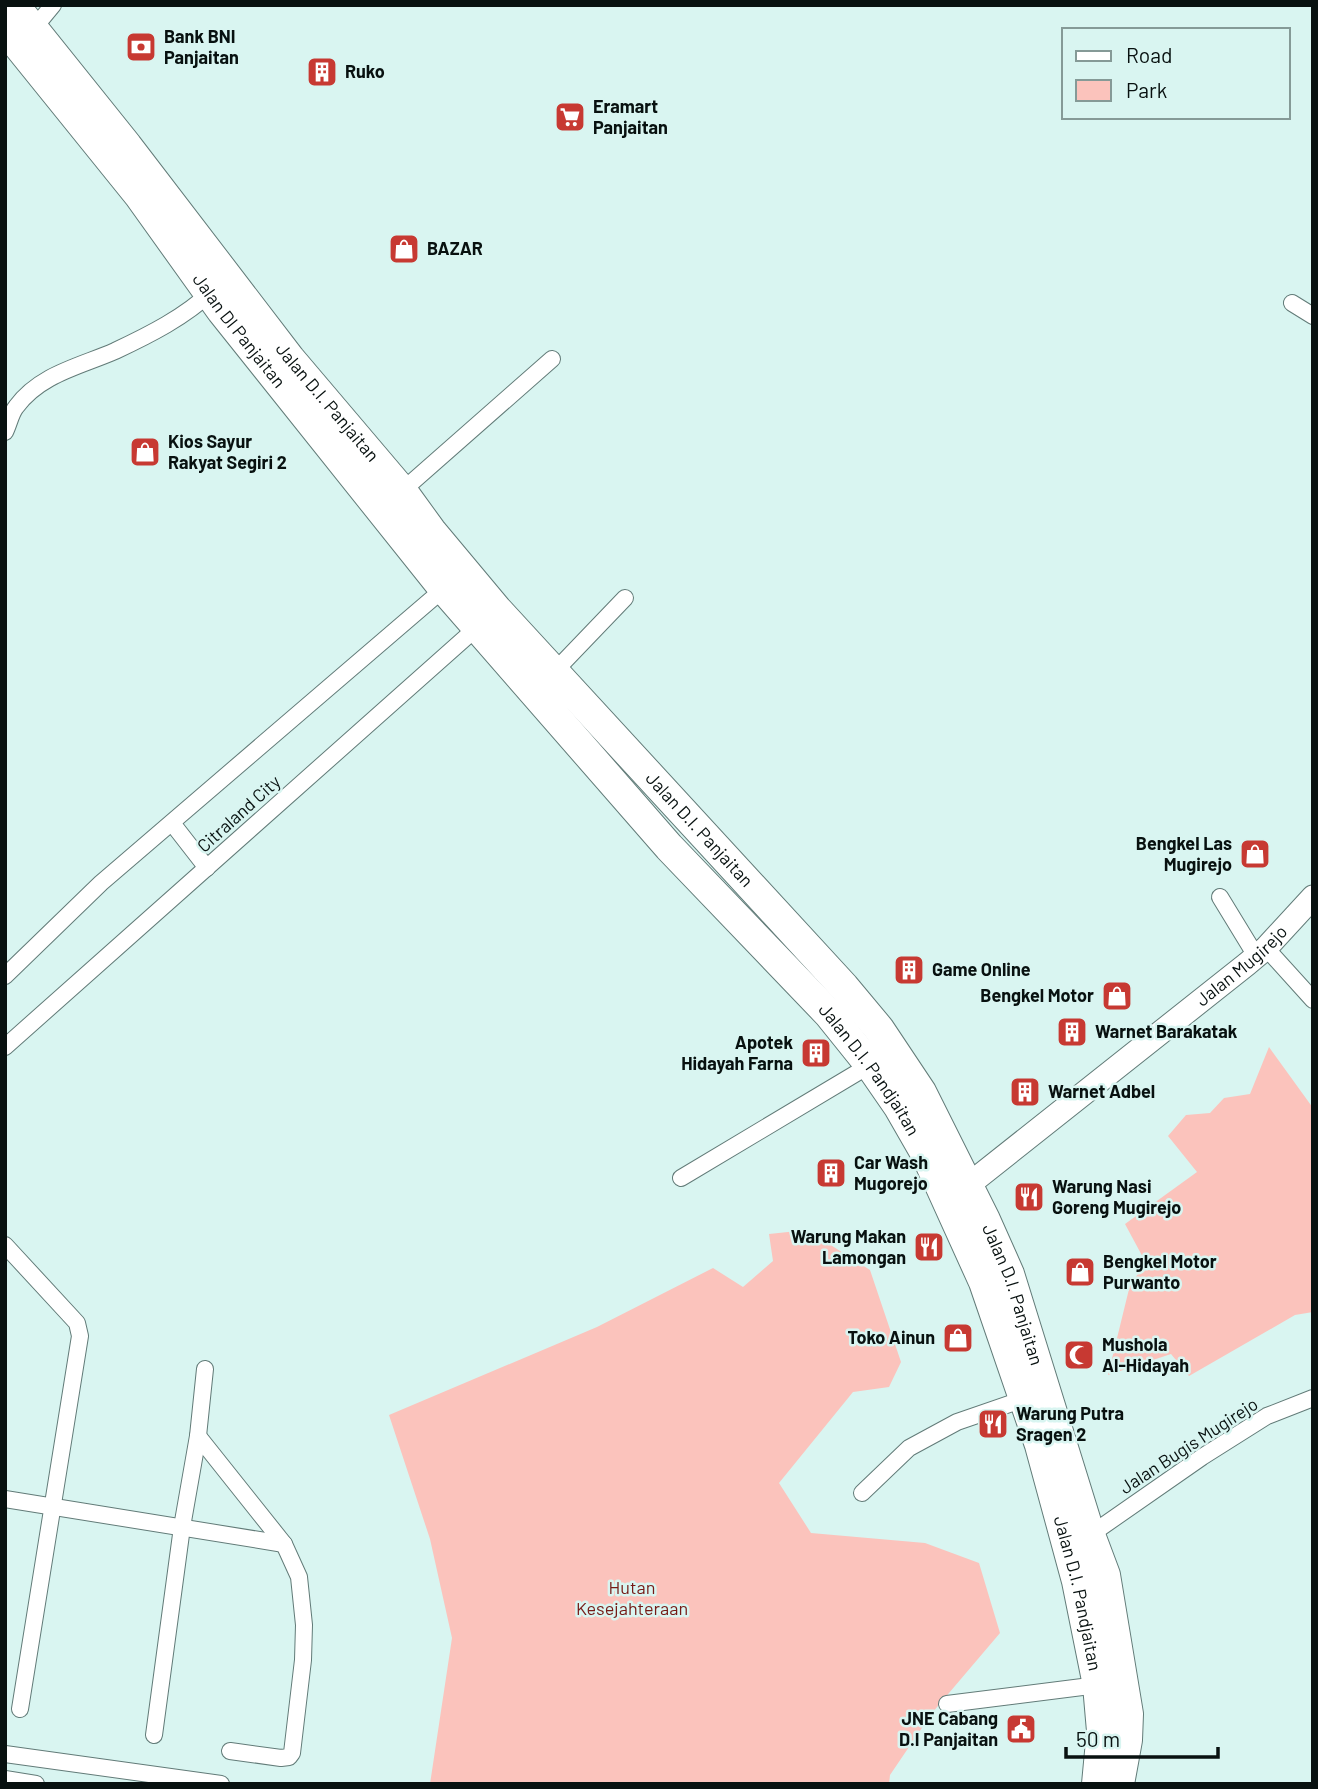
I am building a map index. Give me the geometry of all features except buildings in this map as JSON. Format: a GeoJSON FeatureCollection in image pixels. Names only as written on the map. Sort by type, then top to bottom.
{"type":"FeatureCollection","features":[{"type":"Feature","properties":{"kind":"highway"},"geometry":{"type":"LineString","coordinates":[[14,5],[37,16]]}},
{"type":"Feature","properties":{"kind":"highway","name":"Jalan DI Panjaitan"},"geometry":{"type":"LineString","coordinates":[[37,16],[139,195],[218,285],[487,619]]}},
{"type":"Feature","properties":{"kind":"highway","name":"Jalan D.I. Panjaitan"},"geometry":{"type":"LineString","coordinates":[[218,285],[290,359],[402,491],[454,579]]}},
{"type":"Feature","properties":{"kind":"highway","name":"Jalan D.I. Panjaitan"},"geometry":{"type":"LineString","coordinates":[[487,619],[554,672],[879,1029],[921,1092],[958,1193],[985,1220],[1009,1273],[1090,1535],[1105,1575],[1128,1714],[1127,1740],[1119,1784]]}},
{"type":"Feature","properties":{"kind":"highway","name":"Jalan D.I. Pandjaitan"},"geometry":{"type":"LineString","coordinates":[[487,619],[669,847],[829,1014],[870,1065],[899,1107],[926,1154],[958,1193],[984,1282],[1040,1445],[1077,1581],[1098,1685],[1102,1731],[1097,1784]]}},
{"type":"Feature","properties":{"kind":"street"},"geometry":{"type":"LineString","coordinates":[[5,432],[16,407],[45,382],[61,371],[115,351],[171,322],[218,285]]}},
{"type":"Feature","properties":{"kind":"street"},"geometry":{"type":"LineString","coordinates":[[1292,303],[1313,316]]}},
{"type":"Feature","properties":{"kind":"street"},"geometry":{"type":"LineString","coordinates":[[402,491],[552,359]]}},
{"type":"Feature","properties":{"kind":"street","name":"Citraland City"},"geometry":{"type":"LineString","coordinates":[[5,976],[101,883],[454,579]]}},
{"type":"Feature","properties":{"kind":"street"},"geometry":{"type":"LineString","coordinates":[[554,672],[625,598]]}},
{"type":"Feature","properties":{"kind":"street","name":"Citraland City"},"geometry":{"type":"LineString","coordinates":[[5,1047],[487,619]]}},
{"type":"Feature","properties":{"kind":"street"},"geometry":{"type":"LineString","coordinates":[[172,823],[207,868]]}},
{"type":"Feature","properties":{"kind":"street"},"geometry":{"type":"LineString","coordinates":[[1220,897],[1261,952],[1313,1000]]}},
{"type":"Feature","properties":{"kind":"street","name":"Jalan Mugirejo"},"geometry":{"type":"LineString","coordinates":[[958,1193],[1261,952],[1313,897]]}},
{"type":"Feature","properties":{"kind":"street"},"geometry":{"type":"LineString","coordinates":[[681,1178],[870,1065]]}},
{"type":"Feature","properties":{"kind":"street"},"geometry":{"type":"LineString","coordinates":[[5,1245],[77,1323],[80,1342],[20,1709]]}},
{"type":"Feature","properties":{"kind":"street"},"geometry":{"type":"LineString","coordinates":[[154,1735],[182,1527],[198,1436],[205,1369]]}},
{"type":"Feature","properties":{"kind":"street","name":"Jalan Bugis Mugirejo"},"geometry":{"type":"LineString","coordinates":[[1090,1535],[1267,1416],[1313,1398]]}},
{"type":"Feature","properties":{"kind":"street"},"geometry":{"type":"LineString","coordinates":[[862,1493],[909,1448],[957,1422],[1024,1399]]}},
{"type":"Feature","properties":{"kind":"street"},"geometry":{"type":"LineString","coordinates":[[198,1436],[284,1544],[299,1577],[304,1625],[303,1660],[292,1754],[281,1758],[230,1751]]}},
{"type":"Feature","properties":{"kind":"street"},"geometry":{"type":"LineString","coordinates":[[5,1499],[284,1544]]}},
{"type":"Feature","properties":{"kind":"street"},"geometry":{"type":"LineString","coordinates":[[947,1704],[1098,1685]]}},
{"type":"Feature","properties":{"kind":"street"},"geometry":{"type":"LineString","coordinates":[[5,1754],[221,1784]]}},
{"type":"Feature","properties":{"kind":"street"},"geometry":{"type":"LineString","coordinates":[[5,1779],[36,1784]]}},
{"type":"Feature","properties":{"kind":"green space"},"geometry":{"type":"Polygon","coordinates":[[[1269,1047],[1313,1108],[1313,1312],[1295,1315],[1189,1376],[1171,1354],[1108,1375],[1130,1285],[1146,1263],[1125,1224],[1197,1172],[1168,1136],[1186,1115],[1210,1113],[1224,1098],[1250,1094],[1269,1047]]]}},
{"type":"Feature","properties":{"kind":"green space","name":"Hutan Kesejahteraan"},"geometry":{"type":"Polygon","coordinates":[[[807,1230],[870,1270],[901,1362],[889,1387],[853,1392],[779,1483],[811,1533],[925,1543],[979,1563],[1000,1633],[932,1713],[890,1775],[889,1784],[430,1784],[452,1638],[430,1539],[389,1415],[597,1327],[713,1268],[743,1287],[773,1261],[769,1234],[807,1230]]]}},
{"type":"Feature","properties":{"kind":"place","name":"Bank BNI Panjaitan"},"geometry":{"type":"Point","coordinates":[141,47]}},
{"type":"Feature","properties":{"kind":"place","name":"Ruko"},"geometry":{"type":"Point","coordinates":[322,72]}},
{"type":"Feature","properties":{"kind":"place","name":"Eramart Panjaitan"},"geometry":{"type":"Point","coordinates":[570,117]}},
{"type":"Feature","properties":{"kind":"place","name":"BAZAR"},"geometry":{"type":"Point","coordinates":[404,249]}},
{"type":"Feature","properties":{"kind":"place","name":"Kios Sayur Rakyat Segiri 2"},"geometry":{"type":"Point","coordinates":[145,452]}},
{"type":"Feature","properties":{"kind":"place","name":"Bengkel Las Mugirejo"},"geometry":{"type":"Point","coordinates":[1255,854]}},
{"type":"Feature","properties":{"kind":"place","name":"Game Online"},"geometry":{"type":"Point","coordinates":[909,970]}},
{"type":"Feature","properties":{"kind":"place","name":"Bengkel Motor"},"geometry":{"type":"Point","coordinates":[1117,996]}},
{"type":"Feature","properties":{"kind":"place","name":"Warnet Barakatak"},"geometry":{"type":"Point","coordinates":[1072,1032]}},
{"type":"Feature","properties":{"kind":"place","name":"Apotek Hidayah Farna"},"geometry":{"type":"Point","coordinates":[816,1053]}},
{"type":"Feature","properties":{"kind":"place","name":"Warnet Adbel"},"geometry":{"type":"Point","coordinates":[1025,1092]}},
{"type":"Feature","properties":{"kind":"place","name":"Car Wash Mugorejo"},"geometry":{"type":"Point","coordinates":[831,1173]}},
{"type":"Feature","properties":{"kind":"place","name":"Warung Nasi Goreng Mugirejo"},"geometry":{"type":"Point","coordinates":[1029,1197]}},
{"type":"Feature","properties":{"kind":"place","name":"Warung Makan Lamongan"},"geometry":{"type":"Point","coordinates":[929,1247]}},
{"type":"Feature","properties":{"kind":"place","name":"Bengkel Motor Purwanto"},"geometry":{"type":"Point","coordinates":[1080,1272]}},
{"type":"Feature","properties":{"kind":"place","name":"Toko Ainun"},"geometry":{"type":"Point","coordinates":[958,1338]}},
{"type":"Feature","properties":{"kind":"place","name":"Mushola Al-Hidayah"},"geometry":{"type":"Point","coordinates":[1079,1355]}},
{"type":"Feature","properties":{"kind":"place","name":"Warung Putra Sragen 2"},"geometry":{"type":"Point","coordinates":[993,1424]}},
{"type":"Feature","properties":{"kind":"place","name":"JNE Cabang D.I Panjaitan"},"geometry":{"type":"Point","coordinates":[1021,1729]}}]}
